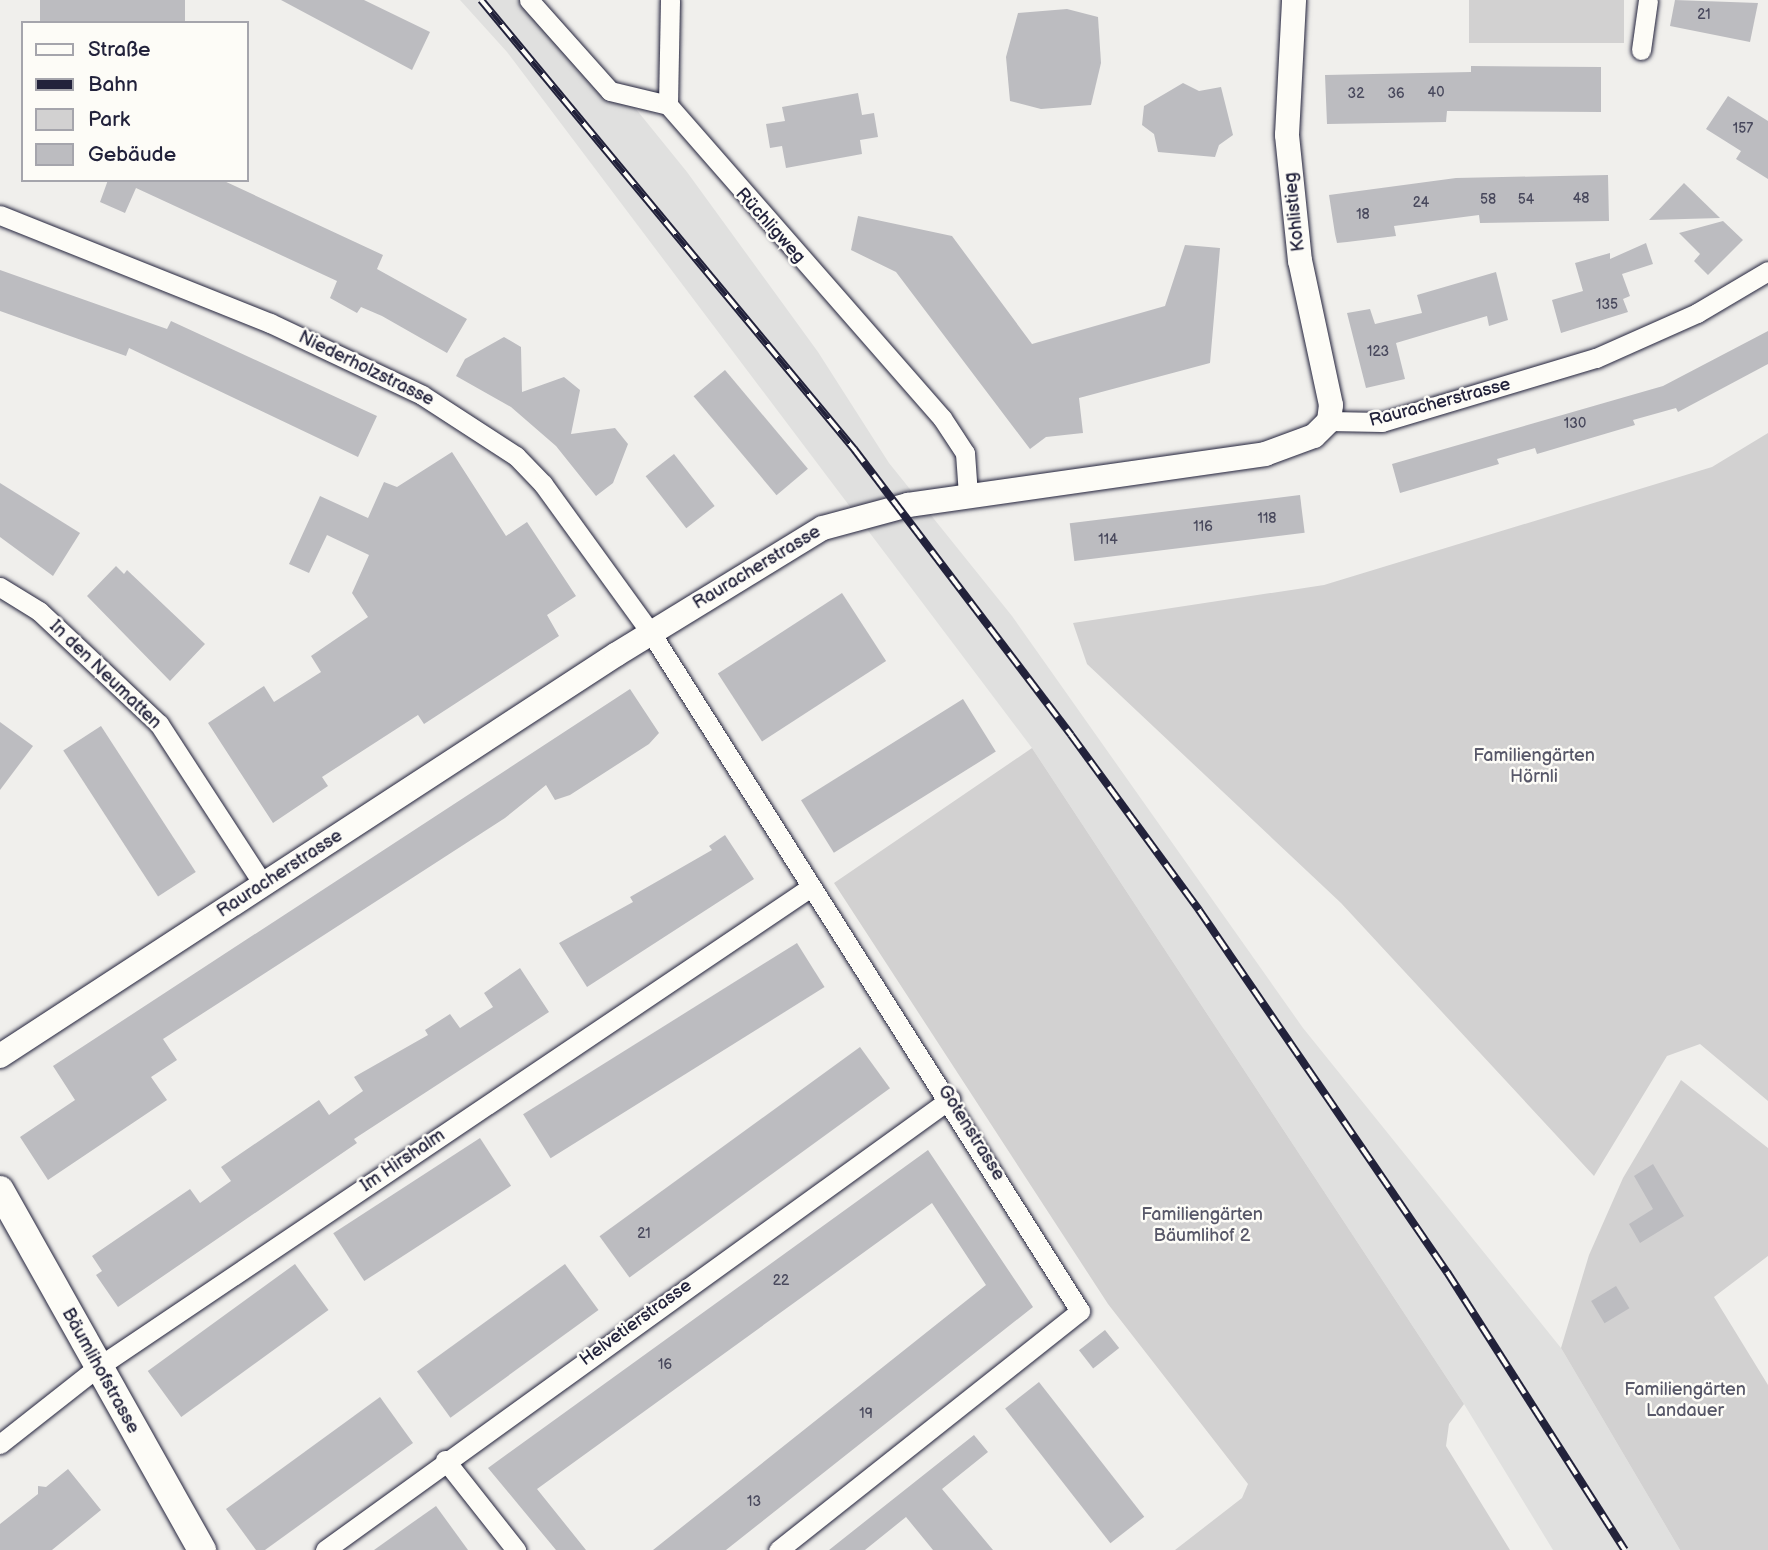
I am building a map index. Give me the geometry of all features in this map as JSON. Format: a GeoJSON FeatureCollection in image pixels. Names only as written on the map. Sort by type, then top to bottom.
{"type":"FeatureCollection","features":[{"type":"Feature","properties":{"kind":"main road","name":"Bäumlihofstrasse"},"geometry":{"type":"LineString","coordinates":[[0,1191],[202,1550]]}},
{"type":"Feature","properties":{"kind":"street"},"geometry":{"type":"LineString","coordinates":[[529,0],[610,91],[668,104],[670,0]]}},
{"type":"Feature","properties":{"kind":"street","name":"Kohlistieg"},"geometry":{"type":"LineString","coordinates":[[1294,0],[1287,135],[1300,261],[1331,405],[1329,421]]}},
{"type":"Feature","properties":{"kind":"street"},"geometry":{"type":"LineString","coordinates":[[1641,50],[1648,0]]}},
{"type":"Feature","properties":{"kind":"street","name":"Rüchligweg"},"geometry":{"type":"LineString","coordinates":[[668,104],[942,418],[965,453],[968,495]]}},
{"type":"Feature","properties":{"kind":"street","name":"Niederholzstrasse"},"geometry":{"type":"LineString","coordinates":[[0,215],[270,323],[470,422],[543,484],[651,633]]}},
{"type":"Feature","properties":{"kind":"street","name":"Rauracherstrasse"},"geometry":{"type":"LineString","coordinates":[[0,1056],[651,633],[823,528],[968,495],[1265,454],[1297,445],[1329,421],[1382,422],[1596,358],[1697,313],[1768,271]]}},
{"type":"Feature","properties":{"kind":"street","name":"In den Neumatten"},"geometry":{"type":"LineString","coordinates":[[0,587],[39,611],[159,724],[263,884]]}},
{"type":"Feature","properties":{"kind":"street","name":"Gotenstrasse"},"geometry":{"type":"LineString","coordinates":[[651,633],[811,887],[950,1099],[1080,1311],[778,1550]]}},
{"type":"Feature","properties":{"kind":"street","name":"Im Hirshalm"},"geometry":{"type":"LineString","coordinates":[[0,1444],[98,1367],[811,887]]}},
{"type":"Feature","properties":{"kind":"street","name":"Helvetierstrasse"},"geometry":{"type":"LineString","coordinates":[[325,1550],[444,1460],[950,1099]]}},
{"type":"Feature","properties":{"kind":"street"},"geometry":{"type":"LineString","coordinates":[[444,1460],[516,1550]]}},
{"type":"Feature","properties":{"kind":"shaded area"},"geometry":{"type":"Polygon","coordinates":[[[460,0],[529,0],[627,98],[687,172],[818,352],[889,463],[1012,616],[1303,1028],[1561,1348],[1680,1550],[1553,1550],[1464,1404],[1032,748],[507,52],[460,0]]]}},
{"type":"Feature","properties":{"kind":"green space"},"geometry":{"type":"Polygon","coordinates":[[[1469,0],[1624,0],[1624,43],[1469,43],[1469,0]]]}},
{"type":"Feature","properties":{"kind":"green space","name":"Familiengärten Hörnli"},"geometry":{"type":"Polygon","coordinates":[[[1768,433],[1768,1101],[1700,1044],[1667,1056],[1594,1176],[1341,903],[1087,664],[1073,623],[1324,585],[1712,467],[1768,433]]]}},
{"type":"Feature","properties":{"kind":"green space","name":"Familiengärten Bäumlihof 2"},"geometry":{"type":"Polygon","coordinates":[[[1032,748],[1464,1404],[1449,1424],[1446,1446],[1510,1550],[1175,1550],[1242,1498],[1248,1484],[1108,1304],[834,883],[1032,748]]]}},
{"type":"Feature","properties":{"kind":"green space","name":"Familiengärten Landauer"},"geometry":{"type":"Polygon","coordinates":[[[1681,1080],[1768,1148],[1768,1256],[1714,1297],[1768,1385],[1768,1550],[1680,1550],[1561,1348],[1589,1255],[1623,1178],[1681,1080]]]}},
{"type":"Feature","properties":{"kind":"building"},"geometry":{"type":"Polygon","coordinates":[[[40,0],[185,0],[185,21],[40,21],[40,0]]]}},
{"type":"Feature","properties":{"kind":"building"},"geometry":{"type":"Polygon","coordinates":[[[281,0],[364,0],[430,32],[412,70],[281,0]]]}},
{"type":"Feature","properties":{"kind":"building"},"geometry":{"type":"Polygon","coordinates":[[[1675,0],[1758,3],[1750,42],[1670,26],[1675,0]]]}},
{"type":"Feature","properties":{"kind":"building"},"geometry":{"type":"Polygon","coordinates":[[[1067,9],[1098,17],[1101,63],[1091,105],[1041,109],[1010,101],[1006,57],[1018,13],[1067,9]]]}},
{"type":"Feature","properties":{"kind":"building"},"geometry":{"type":"Polygon","coordinates":[[[1471,66],[1601,67],[1601,112],[1447,111],[1446,122],[1327,124],[1325,75],[1471,72],[1471,66]]]}},
{"type":"Feature","properties":{"kind":"building"},"geometry":{"type":"Polygon","coordinates":[[[1183,83],[1199,91],[1221,87],[1233,135],[1219,145],[1215,157],[1158,152],[1154,134],[1142,125],[1144,106],[1183,83]]]}},
{"type":"Feature","properties":{"kind":"building"},"geometry":{"type":"Polygon","coordinates":[[[858,93],[862,115],[874,113],[878,137],[860,140],[862,154],[786,168],[782,146],[770,148],[766,124],[785,121],[782,107],[858,93]]]}},
{"type":"Feature","properties":{"kind":"building"},"geometry":{"type":"Polygon","coordinates":[[[1728,96],[1768,121],[1768,179],[1736,159],[1741,151],[1706,129],[1728,96]]]}},
{"type":"Feature","properties":{"kind":"building"},"geometry":{"type":"Polygon","coordinates":[[[1608,175],[1609,221],[1480,223],[1479,215],[1394,226],[1396,236],[1337,243],[1329,195],[1456,178],[1608,175]]]}},
{"type":"Feature","properties":{"kind":"building"},"geometry":{"type":"Polygon","coordinates":[[[107,182],[226,182],[383,255],[377,269],[467,319],[447,353],[382,316],[361,307],[357,313],[330,298],[337,281],[136,188],[125,213],[100,202],[107,182]]]}},
{"type":"Feature","properties":{"kind":"building"},"geometry":{"type":"Polygon","coordinates":[[[1684,183],[1720,218],[1649,220],[1684,183]]]}},
{"type":"Feature","properties":{"kind":"building"},"geometry":{"type":"Polygon","coordinates":[[[858,216],[952,236],[1032,344],[1165,306],[1185,245],[1220,248],[1210,363],[1079,398],[1083,433],[1046,437],[1030,449],[896,272],[851,250],[858,216]]]}},
{"type":"Feature","properties":{"kind":"building"},"geometry":{"type":"Polygon","coordinates":[[[1723,221],[1743,240],[1708,275],[1694,261],[1700,254],[1679,233],[1723,221]]]}},
{"type":"Feature","properties":{"kind":"building"},"geometry":{"type":"Polygon","coordinates":[[[1646,243],[1653,264],[1622,274],[1630,296],[1623,299],[1628,312],[1561,333],[1552,300],[1583,291],[1575,263],[1610,253],[1610,259],[1646,243]]]}},
{"type":"Feature","properties":{"kind":"building"},"geometry":{"type":"Polygon","coordinates":[[[0,270],[167,329],[171,321],[377,416],[358,457],[129,348],[126,356],[0,311],[0,270]]]}},
{"type":"Feature","properties":{"kind":"building"},"geometry":{"type":"Polygon","coordinates":[[[1496,272],[1508,320],[1489,326],[1487,316],[1396,343],[1405,379],[1366,388],[1347,313],[1370,309],[1375,324],[1422,313],[1417,295],[1496,272]]]}},
{"type":"Feature","properties":{"kind":"building"},"geometry":{"type":"Polygon","coordinates":[[[1768,331],[1768,364],[1678,412],[1676,408],[1633,420],[1635,425],[1537,454],[1535,448],[1497,459],[1499,464],[1400,493],[1392,464],[1663,386],[1768,331]]]}},
{"type":"Feature","properties":{"kind":"building"},"geometry":{"type":"Polygon","coordinates":[[[504,337],[521,347],[522,392],[564,377],[580,390],[571,434],[615,428],[628,444],[613,483],[596,496],[556,446],[511,407],[456,376],[465,359],[504,337]]]}},
{"type":"Feature","properties":{"kind":"building"},"geometry":{"type":"Polygon","coordinates":[[[725,370],[808,469],[777,495],[694,396],[725,370]]]}},
{"type":"Feature","properties":{"kind":"building"},"geometry":{"type":"Polygon","coordinates":[[[452,452],[506,536],[527,522],[576,596],[547,615],[559,636],[424,724],[418,715],[322,777],[328,786],[273,823],[208,723],[264,686],[274,702],[321,672],[311,656],[368,617],[352,593],[369,555],[327,535],[309,573],[289,564],[320,496],[368,518],[384,482],[397,487],[452,452]]]}},
{"type":"Feature","properties":{"kind":"building"},"geometry":{"type":"Polygon","coordinates":[[[674,454],[715,506],[686,528],[646,476],[674,454]]]}},
{"type":"Feature","properties":{"kind":"building"},"geometry":{"type":"Polygon","coordinates":[[[0,483],[80,533],[53,576],[0,537],[0,483]]]}},
{"type":"Feature","properties":{"kind":"building"},"geometry":{"type":"Polygon","coordinates":[[[1300,495],[1305,533],[1074,561],[1070,523],[1300,495]]]}},
{"type":"Feature","properties":{"kind":"building"},"geometry":{"type":"Polygon","coordinates":[[[116,566],[124,574],[127,570],[205,644],[170,681],[87,596],[116,566]]]}},
{"type":"Feature","properties":{"kind":"building"},"geometry":{"type":"Polygon","coordinates":[[[842,593],[886,661],[762,742],[718,674],[842,593]]]}},
{"type":"Feature","properties":{"kind":"building"},"geometry":{"type":"Polygon","coordinates":[[[630,689],[659,733],[649,744],[570,795],[555,800],[546,785],[505,818],[163,1039],[177,1060],[151,1077],[167,1100],[48,1180],[20,1137],[75,1100],[53,1066],[630,689]]]}},
{"type":"Feature","properties":{"kind":"building"},"geometry":{"type":"Polygon","coordinates":[[[963,699],[996,752],[834,853],[801,800],[963,699]]]}},
{"type":"Feature","properties":{"kind":"building"},"geometry":{"type":"Polygon","coordinates":[[[0,722],[33,746],[0,790],[0,722]]]}},
{"type":"Feature","properties":{"kind":"building"},"geometry":{"type":"Polygon","coordinates":[[[101,726],[196,872],[158,896],[63,751],[101,726]]]}},
{"type":"Feature","properties":{"kind":"building"},"geometry":{"type":"Polygon","coordinates":[[[725,835],[754,879],[587,987],[559,943],[633,902],[630,897],[712,850],[709,846],[725,835]]]}},
{"type":"Feature","properties":{"kind":"building"},"geometry":{"type":"Polygon","coordinates":[[[797,943],[825,987],[551,1158],[523,1114],[797,943]]]}},
{"type":"Feature","properties":{"kind":"building"},"geometry":{"type":"Polygon","coordinates":[[[520,968],[549,1012],[354,1139],[357,1143],[118,1307],[96,1275],[102,1271],[92,1256],[190,1189],[200,1203],[231,1181],[221,1167],[319,1100],[329,1115],[363,1091],[354,1077],[428,1035],[425,1030],[450,1014],[460,1028],[493,1007],[484,993],[520,968]]]}},
{"type":"Feature","properties":{"kind":"building"},"geometry":{"type":"Polygon","coordinates":[[[860,1047],[890,1088],[629,1278],[599,1236],[860,1047]]]}},
{"type":"Feature","properties":{"kind":"building"},"geometry":{"type":"Polygon","coordinates":[[[480,1138],[511,1186],[364,1281],[333,1233],[480,1138]]]}},
{"type":"Feature","properties":{"kind":"building"},"geometry":{"type":"Polygon","coordinates":[[[928,1150],[1033,1307],[726,1550],[653,1550],[986,1285],[932,1203],[537,1489],[586,1550],[556,1550],[488,1468],[928,1150]]]}},
{"type":"Feature","properties":{"kind":"building"},"geometry":{"type":"Polygon","coordinates":[[[1653,1164],[1684,1216],[1640,1243],[1629,1224],[1653,1209],[1634,1176],[1653,1164]]]}},
{"type":"Feature","properties":{"kind":"building"},"geometry":{"type":"Polygon","coordinates":[[[295,1264],[329,1310],[181,1417],[148,1371],[295,1264]]]}},
{"type":"Feature","properties":{"kind":"building"},"geometry":{"type":"Polygon","coordinates":[[[565,1264],[599,1310],[450,1418],[417,1372],[565,1264]]]}},
{"type":"Feature","properties":{"kind":"building"},"geometry":{"type":"Polygon","coordinates":[[[1616,1286],[1629,1308],[1605,1323],[1591,1301],[1616,1286]]]}},
{"type":"Feature","properties":{"kind":"building"},"geometry":{"type":"Polygon","coordinates":[[[1105,1330],[1119,1348],[1093,1368],[1079,1350],[1105,1330]]]}},
{"type":"Feature","properties":{"kind":"building"},"geometry":{"type":"Polygon","coordinates":[[[1039,1382],[1144,1517],[1110,1543],[1005,1408],[1039,1382]]]}},
{"type":"Feature","properties":{"kind":"building"},"geometry":{"type":"Polygon","coordinates":[[[380,1397],[413,1443],[265,1550],[256,1550],[226,1509],[380,1397]]]}},
{"type":"Feature","properties":{"kind":"building"},"geometry":{"type":"Polygon","coordinates":[[[974,1435],[988,1452],[942,1489],[993,1550],[933,1550],[906,1517],[865,1550],[829,1550],[974,1435]]]}},
{"type":"Feature","properties":{"kind":"building"},"geometry":{"type":"Polygon","coordinates":[[[68,1469],[101,1510],[52,1550],[0,1550],[0,1524],[38,1494],[38,1486],[46,1487],[68,1469]]]}},
{"type":"Feature","properties":{"kind":"building"},"geometry":{"type":"Polygon","coordinates":[[[436,1506],[468,1550],[374,1550],[409,1525],[436,1506]]]}},
{"type":"Feature","properties":{"kind":"railway"},"geometry":{"type":"LineString","coordinates":[[481,0],[854,449],[1071,735],[1199,910],[1447,1272],[1625,1550]]}}]}
